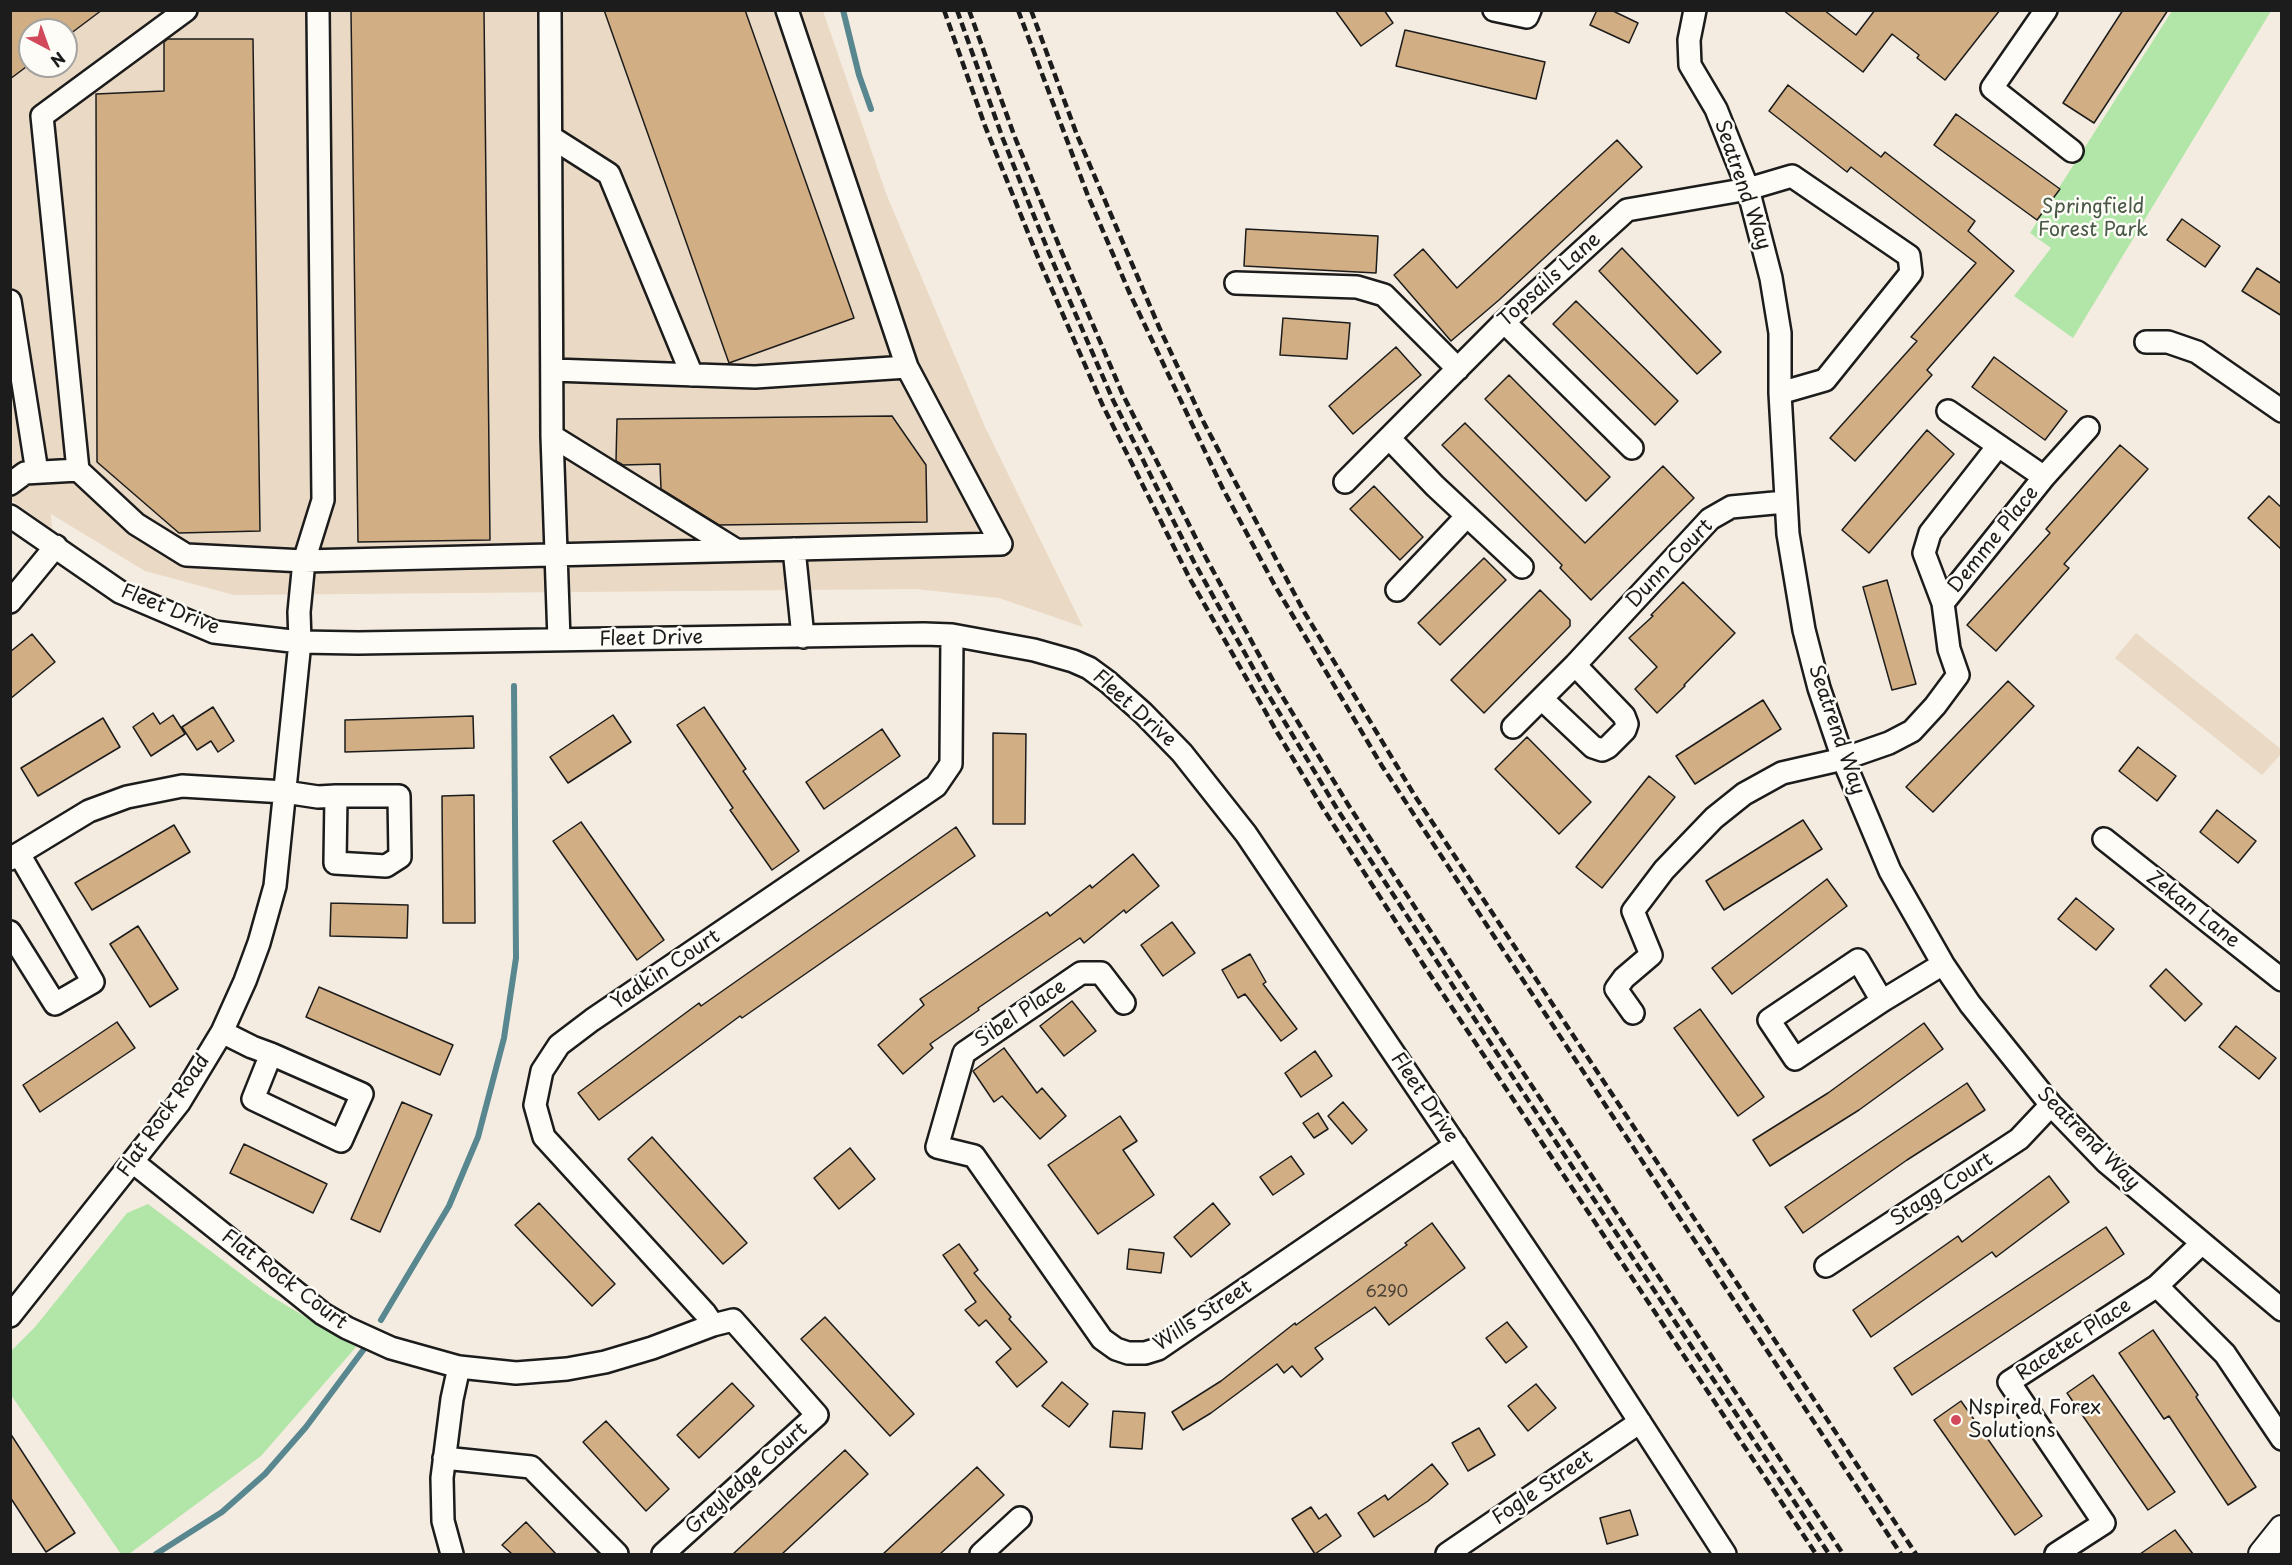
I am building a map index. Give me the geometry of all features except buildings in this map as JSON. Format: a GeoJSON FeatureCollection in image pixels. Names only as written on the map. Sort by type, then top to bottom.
{"type":"FeatureCollection","features":[{"type":"Feature","properties":{"kind":"main road"},"geometry":{"type":"LineString","coordinates":[[2262,1554],[2282,1529]]}},
{"type":"Feature","properties":{"kind":"street"},"geometry":{"type":"LineString","coordinates":[[186,10],[42,116],[78,470],[136,524],[186,555],[304,561],[1001,544],[907,367],[787,10]]}},
{"type":"Feature","properties":{"kind":"street","name":"Flat Rock Road"},"geometry":{"type":"LineString","coordinates":[[10,1316],[178,1103],[222,1032],[259,943],[274,886],[300,642],[299,612],[304,561],[323,500],[318,10]]}},
{"type":"Feature","properties":{"kind":"street"},"geometry":{"type":"LineString","coordinates":[[550,10],[552,436],[559,640]]}},
{"type":"Feature","properties":{"kind":"street"},"geometry":{"type":"LineString","coordinates":[[1494,10],[1527,16],[1530,10]]}},
{"type":"Feature","properties":{"kind":"street","name":"Seatrend Way"},"geometry":{"type":"LineString","coordinates":[[1695,10],[1689,40],[1690,64],[1716,109],[1748,189],[1761,230],[1771,278],[1780,333],[1785,502],[1804,630],[1819,688],[1843,759],[1890,871],[1942,964],[1970,1004],[2051,1105],[2106,1162],[2282,1310]]}},
{"type":"Feature","properties":{"kind":"street"},"geometry":{"type":"LineString","coordinates":[[2046,10],[1992,88],[2072,151]]}},
{"type":"Feature","properties":{"kind":"street"},"geometry":{"type":"LineString","coordinates":[[551,137],[609,174],[692,375]]}},
{"type":"Feature","properties":{"kind":"street","name":"Topsails Lane"},"geometry":{"type":"LineString","coordinates":[[1345,482],[1504,322],[1627,210],[1748,189],[1792,176],[1909,256],[1911,273],[1825,380],[1780,393]]}},
{"type":"Feature","properties":{"kind":"street"},"geometry":{"type":"LineString","coordinates":[[1236,283],[1357,287],[1384,295],[1458,369]]}},
{"type":"Feature","properties":{"kind":"street"},"geometry":{"type":"LineString","coordinates":[[10,301],[21,473],[78,470]]}},
{"type":"Feature","properties":{"kind":"street"},"geometry":{"type":"LineString","coordinates":[[1504,322],[1632,448]]}},
{"type":"Feature","properties":{"kind":"street"},"geometry":{"type":"LineString","coordinates":[[2146,342],[2168,342],[2197,352],[2282,411]]}},
{"type":"Feature","properties":{"kind":"street"},"geometry":{"type":"LineString","coordinates":[[553,370],[755,377],[907,367]]}},
{"type":"Feature","properties":{"kind":"street","name":"Demme Place"},"geometry":{"type":"LineString","coordinates":[[1948,411],[2044,477]]}},
{"type":"Feature","properties":{"kind":"street","name":"Demme Place"},"geometry":{"type":"LineString","coordinates":[[1943,603],[2044,477],[2088,428]]}},
{"type":"Feature","properties":{"kind":"street"},"geometry":{"type":"LineString","coordinates":[[552,436],[736,550]]}},
{"type":"Feature","properties":{"kind":"street"},"geometry":{"type":"LineString","coordinates":[[1389,438],[1522,567]]}},
{"type":"Feature","properties":{"kind":"street","name":"Demme Place"},"geometry":{"type":"LineString","coordinates":[[1843,759],[1889,743],[1912,731],[1935,706],[1958,675],[1949,649],[1943,603],[1924,553],[1930,533],[1998,446]]}},
{"type":"Feature","properties":{"kind":"street","name":"Dunn Court"},"geometry":{"type":"LineString","coordinates":[[1513,727],[1575,665],[1710,519],[1731,507],[1785,502]]}},
{"type":"Feature","properties":{"kind":"street","name":"Fleet Drive"},"geometry":{"type":"LineString","coordinates":[[10,516],[120,592],[214,632],[300,642],[358,643],[952,635],[1034,650],[1089,668],[1143,713],[1182,753],[1246,834],[1456,1145],[1725,1554]]}},
{"type":"Feature","properties":{"kind":"street"},"geometry":{"type":"LineString","coordinates":[[1397,590],[1467,516]]}},
{"type":"Feature","properties":{"kind":"street"},"geometry":{"type":"LineString","coordinates":[[10,602],[56,546]]}},
{"type":"Feature","properties":{"kind":"street"},"geometry":{"type":"LineString","coordinates":[[794,549],[802,637]]}},
{"type":"Feature","properties":{"kind":"street","name":"Yadkin Court"},"geometry":{"type":"LineString","coordinates":[[723,1322],[705,1313],[544,1137],[535,1105],[542,1071],[559,1046],[592,1020],[936,786],[951,764],[952,635]]}},
{"type":"Feature","properties":{"kind":"street"},"geometry":{"type":"LineString","coordinates":[[1542,699],[1593,747],[1602,750],[1617,739],[1627,724],[1624,716],[1575,665]]}},
{"type":"Feature","properties":{"kind":"street"},"geometry":{"type":"LineString","coordinates":[[1633,1013],[1616,989],[1624,978],[1651,955],[1634,911],[1664,870],[1714,818],[1744,794],[1782,772],[1843,759]]}},
{"type":"Feature","properties":{"kind":"street"},"geometry":{"type":"LineString","coordinates":[[10,932],[55,1005],[93,982],[15,857],[89,811],[127,797],[182,786],[285,792],[318,797],[336,796]]}},
{"type":"Feature","properties":{"kind":"street","name":"Zekan Lane"},"geometry":{"type":"LineString","coordinates":[[2104,839],[2282,980]]}},
{"type":"Feature","properties":{"kind":"street"},"geometry":{"type":"LineString","coordinates":[[1882,1001],[1857,960],[1769,1020],[1795,1059],[1942,964]]}},
{"type":"Feature","properties":{"kind":"street","name":"Sibel Place"},"geometry":{"type":"LineString","coordinates":[[937,1147],[964,1053],[1081,973],[1101,973],[1124,1003]]}},
{"type":"Feature","properties":{"kind":"street"},"geometry":{"type":"LineString","coordinates":[[222,1032],[362,1094],[341,1141],[253,1099],[271,1054]]}},
{"type":"Feature","properties":{"kind":"street","name":"Stagg Court"},"geometry":{"type":"LineString","coordinates":[[1826,1266],[2019,1139],[2051,1105]]}},
{"type":"Feature","properties":{"kind":"street","name":"Wills Street"},"geometry":{"type":"LineString","coordinates":[[937,1147],[974,1156],[1102,1339],[1116,1349],[1128,1353],[1145,1353],[1158,1349],[1456,1145]]}},
{"type":"Feature","properties":{"kind":"street","name":"Flat Rock Court"},"geometry":{"type":"LineString","coordinates":[[133,1162],[323,1314],[391,1348],[459,1367],[516,1373],[567,1369],[605,1362],[652,1348],[723,1322]]}},
{"type":"Feature","properties":{"kind":"street","name":"Racetec Place"},"geometry":{"type":"LineString","coordinates":[[2056,1554],[2104,1523],[2009,1382],[2157,1286],[2201,1244]]}},
{"type":"Feature","properties":{"kind":"street"},"geometry":{"type":"LineString","coordinates":[[2157,1286],[2225,1354],[2282,1439]]}},
{"type":"Feature","properties":{"kind":"street","name":"Greyledge Court"},"geometry":{"type":"LineString","coordinates":[[663,1554],[817,1415],[723,1322]]}},
{"type":"Feature","properties":{"kind":"street"},"geometry":{"type":"LineString","coordinates":[[452,1554],[446,1538],[441,1508],[444,1458],[459,1367]]}},
{"type":"Feature","properties":{"kind":"street","name":"Fogle Street"},"geometry":{"type":"LineString","coordinates":[[1447,1554],[1640,1422]]}},
{"type":"Feature","properties":{"kind":"street"},"geometry":{"type":"LineString","coordinates":[[444,1458],[531,1467],[617,1554]]}},
{"type":"Feature","properties":{"kind":"street"},"geometry":{"type":"LineString","coordinates":[[981,1554],[1020,1518]]}},
{"type":"Feature","properties":{"kind":"shaded area"},"geometry":{"type":"Polygon","coordinates":[[[11,11],[823,11],[887,196],[985,427],[1083,627],[999,598],[916,589],[234,595],[145,571],[51,514],[52,529],[11,500],[11,11]]]}},
{"type":"Feature","properties":{"kind":"shaded area"},"geometry":{"type":"Polygon","coordinates":[[[2136,633],[2281,749],[2281,754],[2262,775],[2115,658],[2136,633]]]}},
{"type":"Feature","properties":{"kind":"green space","name":"Springfield Forest Park"},"geometry":{"type":"Polygon","coordinates":[[[2172,11],[2271,11],[2073,338],[2014,296],[2051,248],[2030,233],[2172,11]]]}},
{"type":"Feature","properties":{"kind":"green space"},"geometry":{"type":"Polygon","coordinates":[[[148,1204],[269,1295],[356,1347],[261,1456],[129,1554],[121,1554],[11,1395],[11,1351],[35,1327],[127,1213],[148,1204]]]}},
{"type":"Feature","properties":{"kind":"waterway"},"geometry":{"type":"LineString","coordinates":[[843,10],[859,75],[871,109]]}},
{"type":"Feature","properties":{"kind":"waterway"},"geometry":{"type":"LineString","coordinates":[[381,1320],[449,1206],[478,1137],[504,1038],[516,958],[514,686]]}},
{"type":"Feature","properties":{"kind":"waterway"},"geometry":{"type":"LineString","coordinates":[[156,1554],[222,1512],[265,1474],[306,1427],[364,1349]]}},
{"type":"Feature","properties":{"kind":"railway"},"geometry":{"type":"LineString","coordinates":[[944,10],[985,126],[1039,260],[1103,406],[1190,579],[1324,810],[1425,967],[1816,1554]]}},
{"type":"Feature","properties":{"kind":"railway"},"geometry":{"type":"LineString","coordinates":[[957,10],[1003,139],[1049,253],[1113,400],[1194,562],[1266,691],[1339,812],[1829,1554]]}},
{"type":"Feature","properties":{"kind":"railway"},"geometry":{"type":"LineString","coordinates":[[969,10],[1014,135],[1123,395],[1205,556],[1276,686],[1349,806],[1504,1044],[1843,1554]]}},
{"type":"Feature","properties":{"kind":"railway"},"geometry":{"type":"LineString","coordinates":[[1018,10],[1088,196],[1130,294],[1223,489],[1274,584],[1382,766],[1901,1554]]}},
{"type":"Feature","properties":{"kind":"railway"},"geometry":{"type":"LineString","coordinates":[[1031,10],[1077,135],[1159,327],[1203,421],[1303,610],[1415,796],[1916,1554]]}},
{"type":"Feature","properties":{"kind":"place","name":"Nspired Forex Solutions"},"geometry":{"type":"Point","coordinates":[1956,1420]}}]}
